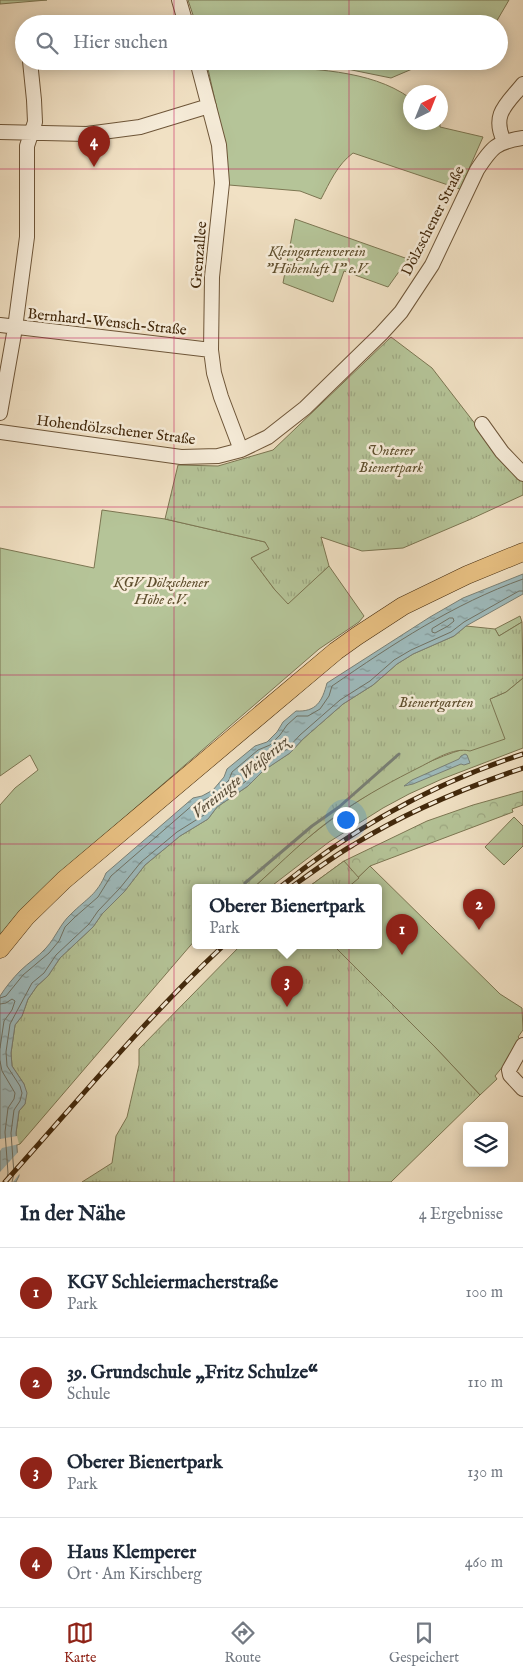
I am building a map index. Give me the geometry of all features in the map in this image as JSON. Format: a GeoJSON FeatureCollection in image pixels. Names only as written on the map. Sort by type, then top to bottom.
{"type":"FeatureCollection","features":[{"type":"Feature","properties":{"kind":"main road"},"geometry":{"type":"LineString","coordinates":[[0,950],[26,917],[64,880],[336,651],[403,606],[467,575],[523,552]]}},
{"type":"Feature","properties":{"kind":"street"},"geometry":{"type":"LineString","coordinates":[[178,0],[183,15]]}},
{"type":"Feature","properties":{"kind":"street"},"geometry":{"type":"LineString","coordinates":[[0,413],[15,328],[27,237],[27,146],[35,122],[31,70]]}},
{"type":"Feature","properties":{"kind":"street","name":"Grenzallee"},"geometry":{"type":"LineString","coordinates":[[199,70],[219,145],[222,183],[212,277],[212,350],[214,373],[241,450]]}},
{"type":"Feature","properties":{"kind":"street"},"geometry":{"type":"LineString","coordinates":[[523,84],[502,111],[498,125],[504,141],[523,138]]}},
{"type":"Feature","properties":{"kind":"street"},"geometry":{"type":"LineString","coordinates":[[0,132],[87,134],[140,127],[209,106]]}},
{"type":"Feature","properties":{"kind":"street","name":"Dölzschener Straße"},"geometry":{"type":"LineString","coordinates":[[306,408],[382,334],[411,299],[432,265],[477,170],[490,152],[504,141]]}},
{"type":"Feature","properties":{"kind":"street","name":"Bernhard-Wensch-Straße"},"geometry":{"type":"LineString","coordinates":[[0,326],[212,350]]}},
{"type":"Feature","properties":{"kind":"street","name":"Hohendölzschener Straße"},"geometry":{"type":"LineString","coordinates":[[0,432],[181,457],[218,456],[241,450],[268,437],[306,408]]}},
{"type":"Feature","properties":{"kind":"street"},"geometry":{"type":"LineString","coordinates":[[482,424],[502,452],[523,474]]}},
{"type":"Feature","properties":{"kind":"street"},"geometry":{"type":"LineString","coordinates":[[523,1046],[510,1070],[510,1075],[523,1089]]}},
{"type":"Feature","properties":{"kind":"green space"},"geometry":{"type":"Polygon","coordinates":[[[0,0],[47,0],[0,4],[0,0]]]}},
{"type":"Feature","properties":{"kind":"green space"},"geometry":{"type":"Polygon","coordinates":[[[188,0],[509,0],[500,15],[193,15],[188,0]]]}},
{"type":"Feature","properties":{"kind":"green space"},"geometry":{"type":"Polygon","coordinates":[[[208,70],[319,70],[358,76],[377,81],[403,94],[403,130],[448,129],[483,137],[460,189],[353,153],[338,168],[321,199],[300,191],[229,185],[225,145],[208,70]]]}},
{"type":"Feature","properties":{"kind":"green space"},"geometry":{"type":"Polygon","coordinates":[[[352,70],[410,70],[391,78],[352,70]]]}},
{"type":"Feature","properties":{"kind":"green space","name":"Kleingartenverein \"Höhenluft I\" e.V."},"geometry":{"type":"Polygon","coordinates":[[[295,219],[408,259],[388,287],[344,271],[333,302],[283,283],[295,219]]]}},
{"type":"Feature","properties":{"kind":"green space","name":"Unterer Bienertpark"},"geometry":{"type":"Polygon","coordinates":[[[391,337],[432,368],[483,434],[523,476],[523,495],[403,548],[362,551],[321,537],[329,566],[288,604],[251,558],[269,549],[265,542],[165,519],[178,465],[218,466],[273,450],[391,337]]]}},
{"type":"Feature","properties":{"kind":"green space","name":"KGV Dölzschener Höhe e.V."},"geometry":{"type":"Polygon","coordinates":[[[102,510],[165,519],[265,542],[270,549],[251,558],[275,590],[288,603],[329,566],[364,616],[359,622],[319,649],[59,874],[0,938],[0,805],[15,788],[38,770],[30,755],[0,776],[0,548],[94,568],[102,510]]]}},
{"type":"Feature","properties":{"kind":"green space"},"geometry":{"type":"Polygon","coordinates":[[[520,616],[522,622],[499,636],[495,629],[520,616]]]}},
{"type":"Feature","properties":{"kind":"green space","name":"Bienertgarten"},"geometry":{"type":"Polygon","coordinates":[[[522,622],[523,678],[506,692],[490,699],[505,739],[470,751],[450,752],[371,793],[319,829],[257,884],[192,884],[192,944],[20,1144],[17,1145],[16,1133],[19,1111],[25,1104],[24,1084],[12,1066],[11,1053],[15,1025],[22,1016],[28,999],[37,986],[48,976],[60,958],[93,927],[145,865],[180,836],[208,819],[217,807],[248,786],[263,771],[290,753],[343,704],[373,685],[397,664],[413,654],[454,636],[466,626],[495,629],[499,636],[522,622]]]}},
{"type":"Feature","properties":{"kind":"green space"},"geometry":{"type":"Polygon","coordinates":[[[523,678],[523,748],[442,779],[409,794],[329,842],[274,884],[257,884],[290,853],[339,814],[380,788],[422,765],[464,749],[490,699],[506,692],[523,678]]]}},
{"type":"Feature","properties":{"kind":"green space"},"geometry":{"type":"Polygon","coordinates":[[[523,791],[523,805],[512,809],[513,812],[370,866],[351,884],[312,884],[344,861],[427,821],[473,805],[523,791]]]}},
{"type":"Feature","properties":{"kind":"green space"},"geometry":{"type":"Polygon","coordinates":[[[514,817],[523,826],[523,846],[504,865],[485,847],[514,817]]]}},
{"type":"Feature","properties":{"kind":"green space"},"geometry":{"type":"Polygon","coordinates":[[[344,861],[359,878],[352,884],[312,884],[344,861]]]}},
{"type":"Feature","properties":{"kind":"green space"},"geometry":{"type":"Polygon","coordinates":[[[370,866],[500,994],[522,1008],[523,1030],[518,1037],[520,1039],[495,1076],[497,1079],[480,1095],[337,949],[382,949],[382,884],[351,884],[370,866]]]}},
{"type":"Feature","properties":{"kind":"green space"},"geometry":{"type":"Polygon","coordinates":[[[237,949],[337,949],[480,1095],[391,1182],[82,1182],[112,1163],[116,1136],[127,1117],[139,1065],[139,1049],[237,949]]]}},
{"type":"Feature","properties":{"kind":"water","name":"Vereinigte Weißeritz"},"geometry":{"type":"Polygon","coordinates":[[[523,574],[523,594],[466,626],[454,636],[413,654],[397,664],[373,685],[343,704],[290,753],[263,771],[248,786],[217,807],[208,819],[180,836],[145,865],[93,927],[60,958],[48,976],[37,986],[28,999],[22,1016],[15,1025],[11,1053],[12,1066],[24,1084],[27,1093],[25,1104],[19,1111],[16,1133],[19,1176],[16,1182],[0,1182],[0,996],[12,980],[46,948],[67,918],[95,891],[106,873],[193,798],[213,790],[224,777],[227,769],[255,746],[267,742],[277,732],[283,722],[296,711],[313,708],[323,696],[327,683],[463,598],[523,574]]]}},
{"type":"Feature","properties":{"kind":"water"},"geometry":{"type":"Polygon","coordinates":[[[465,754],[470,763],[461,764],[404,786],[412,780],[459,759],[465,754]]]}},
{"type":"Feature","properties":{"kind":"pier"},"geometry":{"type":"Polygon","coordinates":[[[17,1136],[19,1144],[2,1148],[0,1151],[0,1139],[17,1136]]]}},
{"type":"Feature","properties":{"kind":"pier"},"geometry":{"type":"Polygon","coordinates":[[[20,1150],[21,1172],[13,1182],[0,1182],[0,1172],[20,1150]]]}},
{"type":"Feature","properties":{"kind":"waterway"},"geometry":{"type":"LineString","coordinates":[[245,883],[312,826],[339,807],[399,754]]}},
{"type":"Feature","properties":{"kind":"railway"},"geometry":{"type":"LineString","coordinates":[[284,884],[335,846],[395,810],[457,779],[523,754]]}},
{"type":"Feature","properties":{"kind":"railway"},"geometry":{"type":"LineString","coordinates":[[296,884],[345,850],[415,811],[457,792],[523,768]]}},
{"type":"Feature","properties":{"kind":"railway"},"geometry":{"type":"LineString","coordinates":[[5,1182],[166,1002],[220,949]]}},
{"type":"Feature","properties":{"kind":"place","name":"Haus Klemperer"},"geometry":{"type":"Point","coordinates":[94,167]}},
{"type":"Feature","properties":{"kind":"place","name":"39. Grundschule „Fritz Schulze“"},"geometry":{"type":"Point","coordinates":[479,930]}},
{"type":"Feature","properties":{"kind":"place","name":"KGV Schleiermacherstraße"},"geometry":{"type":"Point","coordinates":[402,955]}},
{"type":"Feature","properties":{"kind":"place","name":"Oberer Bienertpark"},"geometry":{"type":"Point","coordinates":[287,1007]}}]}
